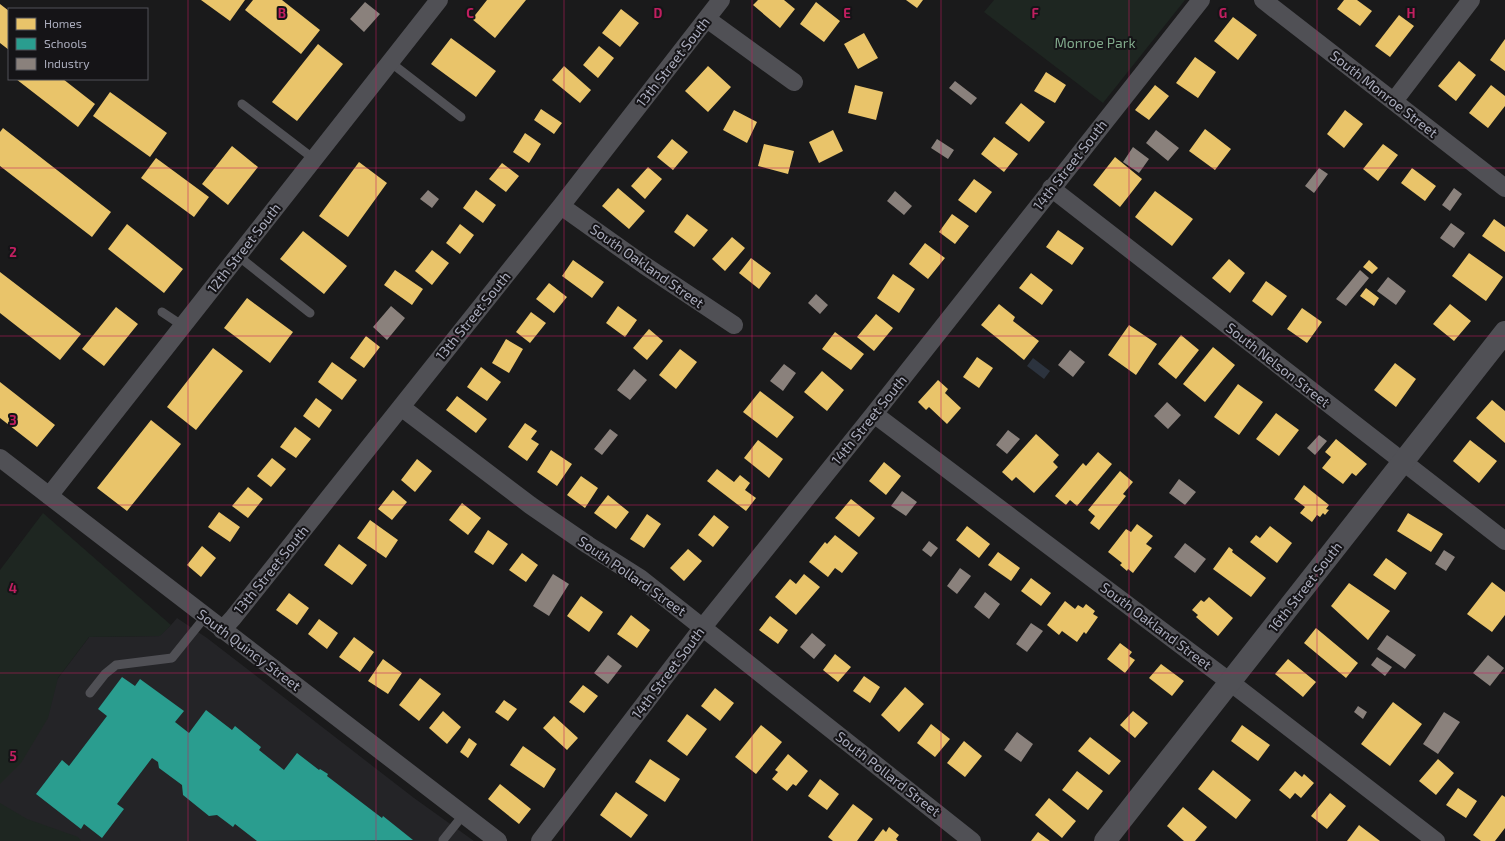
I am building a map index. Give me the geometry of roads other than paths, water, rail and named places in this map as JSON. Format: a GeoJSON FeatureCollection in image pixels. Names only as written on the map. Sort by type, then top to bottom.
{"type":"FeatureCollection","features":[{"type":"Feature","properties":{"kind":"street","name":"12th Street South"},"geometry":{"type":"LineString","coordinates":[[49,496],[439,0]]}},
{"type":"Feature","properties":{"kind":"street","name":"13th Street South"},"geometry":{"type":"LineString","coordinates":[[222,630],[561,206],[721,0]]}},
{"type":"Feature","properties":{"kind":"street","name":"14th Street South"},"geometry":{"type":"LineString","coordinates":[[540,841],[703,627],[874,414],[1200,0]]}},
{"type":"Feature","properties":{"kind":"street","name":"South Monroe Street"},"geometry":{"type":"LineString","coordinates":[[1263,0],[1505,188]]}},
{"type":"Feature","properties":{"kind":"street"},"geometry":{"type":"LineString","coordinates":[[1394,102],[1471,0]]}},
{"type":"Feature","properties":{"kind":"street"},"geometry":{"type":"LineString","coordinates":[[707,19],[794,82]]}},
{"type":"Feature","properties":{"kind":"street","name":"South Nelson Street"},"geometry":{"type":"LineString","coordinates":[[1051,188],[1505,541]]}},
{"type":"Feature","properties":{"kind":"street","name":"South Oakland Street"},"geometry":{"type":"LineString","coordinates":[[561,206],[644,265],[734,325]]}},
{"type":"Feature","properties":{"kind":"street","name":"16th Street South"},"geometry":{"type":"LineString","coordinates":[[1105,841],[1505,332]]}},
{"type":"Feature","properties":{"kind":"street","name":"South Pollard Street"},"geometry":{"type":"LineString","coordinates":[[401,407],[530,505],[588,545],[640,578],[972,841]]}},
{"type":"Feature","properties":{"kind":"street","name":"South Oakland Street"},"geometry":{"type":"LineString","coordinates":[[874,414],[1230,682],[1436,841]]}},
{"type":"Feature","properties":{"kind":"street","name":"South Quincy Street"},"geometry":{"type":"LineString","coordinates":[[0,458],[498,841]]}},
{"type":"Feature","properties":{"kind":"lane"},"geometry":{"type":"LineString","coordinates":[[390,62],[461,117]]}},
{"type":"Feature","properties":{"kind":"lane"},"geometry":{"type":"LineString","coordinates":[[242,104],[314,160]]}},
{"type":"Feature","properties":{"kind":"lane"},"geometry":{"type":"LineString","coordinates":[[238,256],[310,313]]}},
{"type":"Feature","properties":{"kind":"lane"},"geometry":{"type":"LineString","coordinates":[[162,312],[183,326]]}},
{"type":"Feature","properties":{"kind":"lane"},"geometry":{"type":"LineString","coordinates":[[90,692],[105,674],[116,665],[172,658],[205,617]]}},
{"type":"Feature","properties":{"kind":"lane"},"geometry":{"type":"LineString","coordinates":[[443,840],[464,814]]}},
{"type":"Feature","properties":{"kind":"park label","name":"Monroe Park"},"geometry":{"type":"Point","coordinates":[1095,43]}}]}
